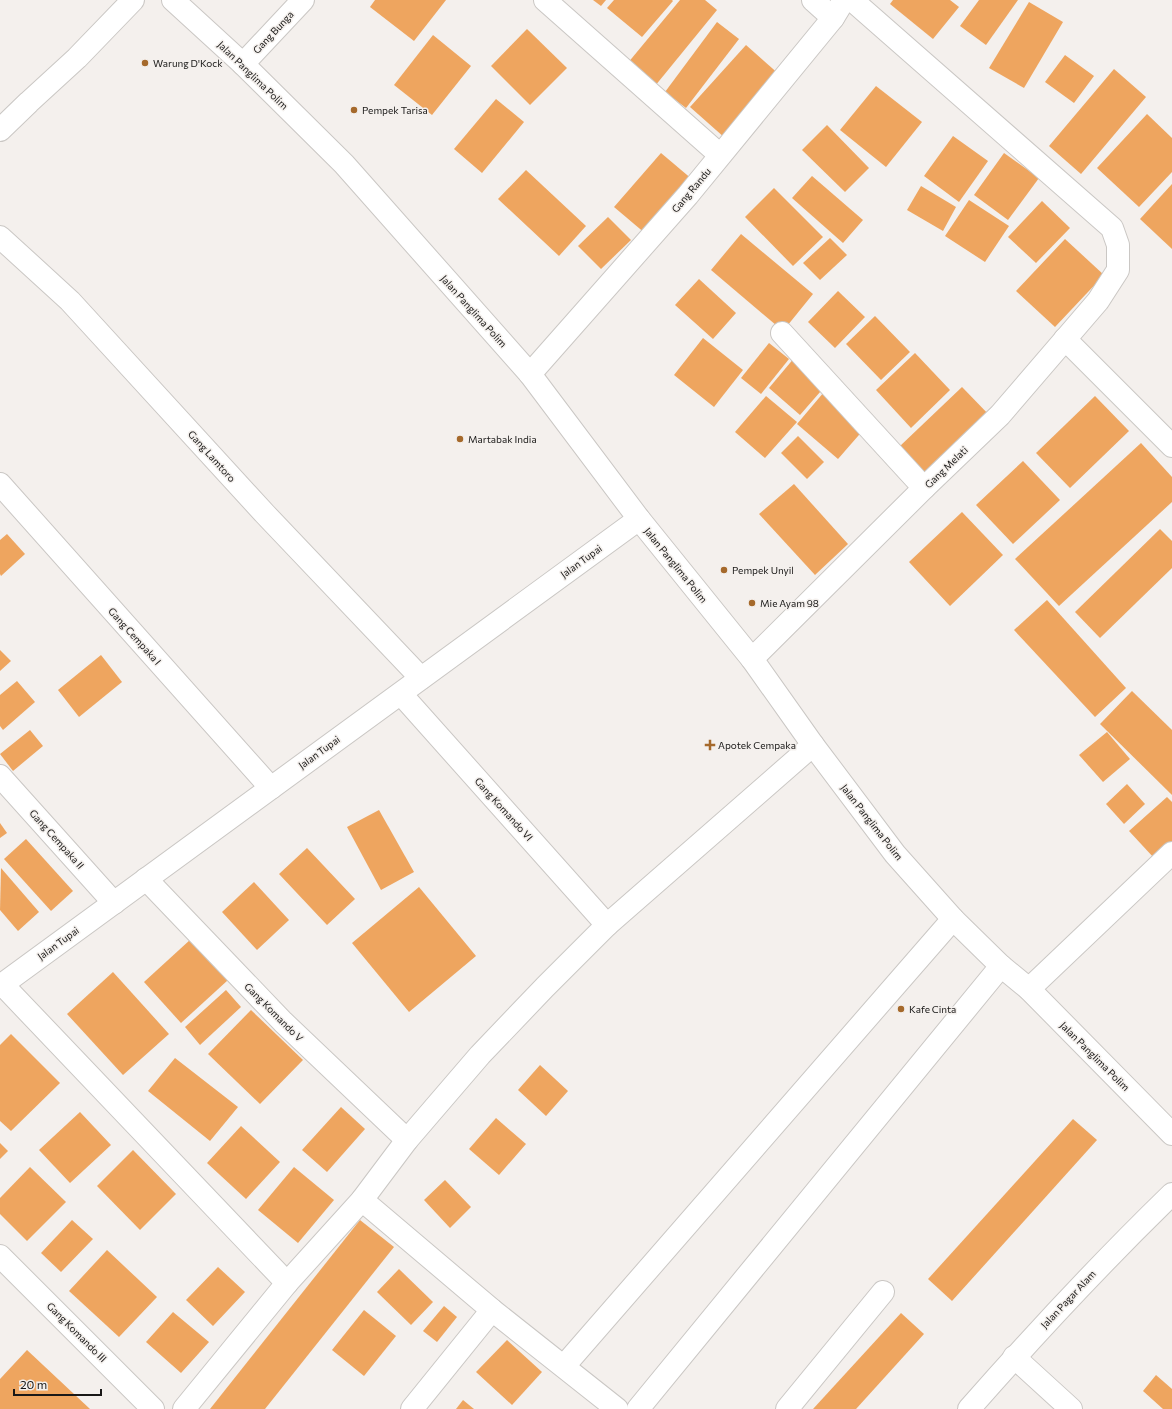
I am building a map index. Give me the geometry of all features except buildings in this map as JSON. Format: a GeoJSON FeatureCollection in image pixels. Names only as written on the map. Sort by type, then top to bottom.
{"type":"FeatureCollection","features":[{"type":"Feature","properties":{"kind":"street"},"geometry":{"type":"LineString","coordinates":[[0,130],[77,58],[132,0]]}},
{"type":"Feature","properties":{"kind":"street","name":"Jalan Panglima Polim"},"geometry":{"type":"LineString","coordinates":[[173,0],[243,64],[344,164],[530,374],[639,519],[752,660],[813,745],[895,854],[953,919],[1001,966],[1029,989],[1172,1134]]}},
{"type":"Feature","properties":{"kind":"street","name":"Gang Bunga"},"geometry":{"type":"LineString","coordinates":[[243,64],[303,0]]}},
{"type":"Feature","properties":{"kind":"street"},"geometry":{"type":"LineString","coordinates":[[545,0],[720,155]]}},
{"type":"Feature","properties":{"kind":"street"},"geometry":{"type":"LineString","coordinates":[[813,0],[838,9]]}},
{"type":"Feature","properties":{"kind":"street","name":"Gang Melati"},"geometry":{"type":"LineString","coordinates":[[752,660],[924,488],[1000,415],[1098,301],[1118,270],[1118,245],[1112,228],[852,0]]}},
{"type":"Feature","properties":{"kind":"street","name":"Gang Randu"},"geometry":{"type":"LineString","coordinates":[[530,374],[683,201],[838,9]]}},
{"type":"Feature","properties":{"kind":"street","name":"Gang Lamtoro"},"geometry":{"type":"LineString","coordinates":[[0,237],[70,301],[265,514],[421,678]]}},
{"type":"Feature","properties":{"kind":"street"},"geometry":{"type":"LineString","coordinates":[[782,332],[924,488]]}},
{"type":"Feature","properties":{"kind":"street"},"geometry":{"type":"LineString","coordinates":[[1065,339],[1172,446]]}},
{"type":"Feature","properties":{"kind":"street","name":"Gang Cempaka I"},"geometry":{"type":"LineString","coordinates":[[0,484],[271,788]]}},
{"type":"Feature","properties":{"kind":"street","name":"Jalan Tupai"},"geometry":{"type":"LineString","coordinates":[[1,985],[639,519]]}},
{"type":"Feature","properties":{"kind":"street","name":"Gang Komando VI"},"geometry":{"type":"LineString","coordinates":[[400,694],[607,925]]}},
{"type":"Feature","properties":{"kind":"street"},"geometry":{"type":"LineString","coordinates":[[184,1409],[287,1283],[362,1200],[407,1140],[480,1055],[607,925],[813,745]]}},
{"type":"Feature","properties":{"kind":"street","name":"Gang Cempaka II"},"geometry":{"type":"LineString","coordinates":[[0,776],[114,903]]}},
{"type":"Feature","properties":{"kind":"street"},"geometry":{"type":"LineString","coordinates":[[1029,989],[1172,853]]}},
{"type":"Feature","properties":{"kind":"street","name":"Gang Komando V"},"geometry":{"type":"LineString","coordinates":[[146,879],[283,1022],[407,1140]]}},
{"type":"Feature","properties":{"kind":"street"},"geometry":{"type":"LineString","coordinates":[[564,1366],[953,919]]}},
{"type":"Feature","properties":{"kind":"street"},"geometry":{"type":"LineString","coordinates":[[638,1409],[1001,966]]}},
{"type":"Feature","properties":{"kind":"street"},"geometry":{"type":"LineString","coordinates":[[1,985],[287,1283]]}},
{"type":"Feature","properties":{"kind":"street","name":"Jalan Pagar Alam"},"geometry":{"type":"LineString","coordinates":[[969,1409],[1014,1357],[1116,1248],[1172,1194]]}},
{"type":"Feature","properties":{"kind":"street"},"geometry":{"type":"LineString","coordinates":[[362,1200],[492,1310],[617,1409]]}},
{"type":"Feature","properties":{"kind":"street","name":"Gang Komando III"},"geometry":{"type":"LineString","coordinates":[[0,1256],[153,1409]]}},
{"type":"Feature","properties":{"kind":"street"},"geometry":{"type":"LineString","coordinates":[[787,1409],[883,1292]]}},
{"type":"Feature","properties":{"kind":"street"},"geometry":{"type":"LineString","coordinates":[[412,1409],[492,1310]]}},
{"type":"Feature","properties":{"kind":"street"},"geometry":{"type":"LineString","coordinates":[[1014,1357],[1071,1409]]}},
{"type":"Feature","properties":{"kind":"place","name":"Warung D'Kock"},"geometry":{"type":"Point","coordinates":[145,63]}},
{"type":"Feature","properties":{"kind":"place","name":"Pempek Tarisa"},"geometry":{"type":"Point","coordinates":[354,110]}},
{"type":"Feature","properties":{"kind":"place","name":"Martabak India"},"geometry":{"type":"Point","coordinates":[460,439]}},
{"type":"Feature","properties":{"kind":"place","name":"Pempek Unyil"},"geometry":{"type":"Point","coordinates":[724,570]}},
{"type":"Feature","properties":{"kind":"place","name":"Mie Ayam 98"},"geometry":{"type":"Point","coordinates":[752,603]}},
{"type":"Feature","properties":{"kind":"place","name":"Apotek Cempaka"},"geometry":{"type":"Point","coordinates":[710,745]}},
{"type":"Feature","properties":{"kind":"place","name":"Kafe Cinta"},"geometry":{"type":"Point","coordinates":[901,1009]}}]}
